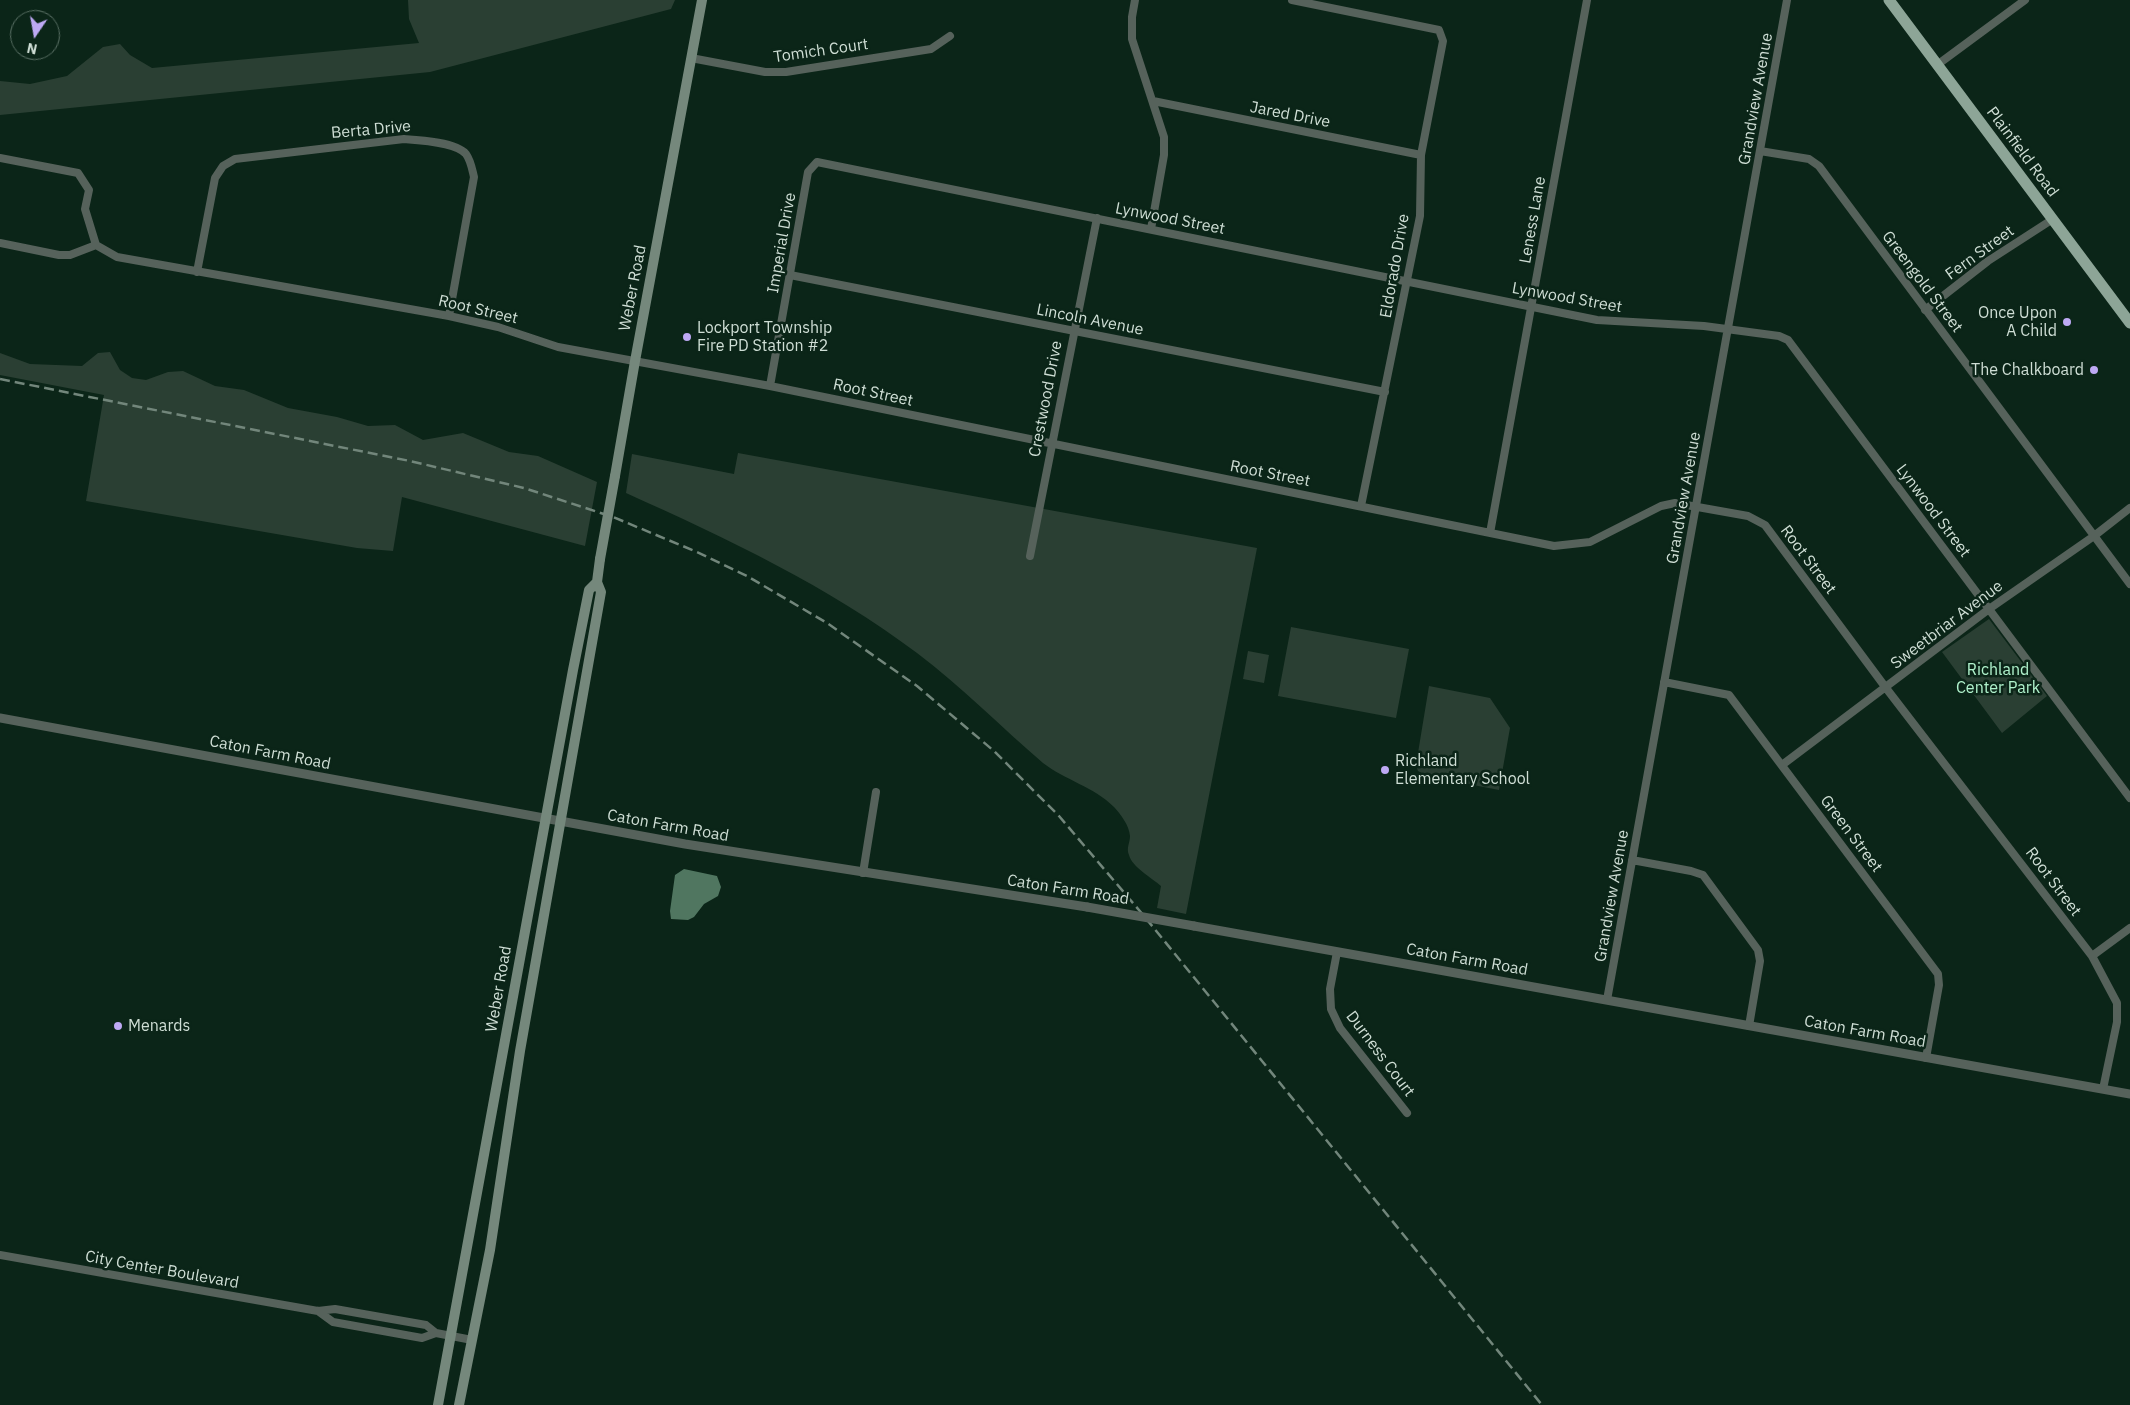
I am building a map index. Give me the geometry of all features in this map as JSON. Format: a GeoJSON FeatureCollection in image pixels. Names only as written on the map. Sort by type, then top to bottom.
{"type":"FeatureCollection","features":[{"type":"Feature","properties":{"kind":"main road","name":"Weber Road"},"geometry":{"type":"LineString","coordinates":[[459,1405],[490,1250],[520,1050],[601,592],[597,582],[600,559],[702,0]]}},
{"type":"Feature","properties":{"kind":"main road","name":"Plainfield Road"},"geometry":{"type":"LineString","coordinates":[[1889,0],[2130,323]]}},
{"type":"Feature","properties":{"kind":"main road","name":"Weber Road"},"geometry":{"type":"LineString","coordinates":[[438,1405],[545,819],[589,590],[597,582]]}},
{"type":"Feature","properties":{"kind":"street"},"geometry":{"type":"LineString","coordinates":[[1135,0],[1132,17],[1132,39],[1164,137],[1164,155],[1151,229]]}},
{"type":"Feature","properties":{"kind":"street","name":"Eldorado Drive"},"geometry":{"type":"LineString","coordinates":[[1292,0],[1439,30],[1444,41],[1421,155],[1420,216],[1361,506]]}},
{"type":"Feature","properties":{"kind":"street","name":"Leness Lane"},"geometry":{"type":"LineString","coordinates":[[1490,533],[1587,0]]}},
{"type":"Feature","properties":{"kind":"street","name":"Grandview Avenue"},"geometry":{"type":"LineString","coordinates":[[1607,1000],[1788,0]]}},
{"type":"Feature","properties":{"kind":"street"},"geometry":{"type":"LineString","coordinates":[[1937,65],[2025,0]]}},
{"type":"Feature","properties":{"kind":"street","name":"Tomich Court"},"geometry":{"type":"LineString","coordinates":[[691,58],[764,72],[786,72],[931,49],[950,36]]}},
{"type":"Feature","properties":{"kind":"street","name":"Jared Drive"},"geometry":{"type":"LineString","coordinates":[[1153,101],[1421,155]]}},
{"type":"Feature","properties":{"kind":"street","name":"Berta Drive"},"geometry":{"type":"LineString","coordinates":[[197,272],[215,178],[223,166],[235,159],[404,139],[422,140],[452,146],[464,152],[469,160],[474,177],[448,316]]}},
{"type":"Feature","properties":{"kind":"street","name":"Greengold Street"},"geometry":{"type":"LineString","coordinates":[[1760,151],[1809,159],[1819,166],[2130,584]]}},
{"type":"Feature","properties":{"kind":"street"},"geometry":{"type":"LineString","coordinates":[[0,158],[78,173],[89,190],[85,209],[96,245],[70,255],[59,255],[0,243]]}},
{"type":"Feature","properties":{"kind":"street","name":"Lynwood Street"},"geometry":{"type":"LineString","coordinates":[[814,166],[817,162],[1596,320],[1728,330],[1778,336],[1788,340],[2130,798]]}},
{"type":"Feature","properties":{"kind":"street","name":"Imperial Drive"},"geometry":{"type":"LineString","coordinates":[[770,386],[808,172],[814,166]]}},
{"type":"Feature","properties":{"kind":"street","name":"Crestwood Drive"},"geometry":{"type":"LineString","coordinates":[[1030,556],[1096,218]]}},
{"type":"Feature","properties":{"kind":"street","name":"Fern Street"},"geometry":{"type":"LineString","coordinates":[[1926,310],[1988,261],[2052,220]]}},
{"type":"Feature","properties":{"kind":"street","name":"Root Street"},"geometry":{"type":"LineString","coordinates":[[96,245],[117,257],[448,316],[498,327],[558,347],[770,386],[1554,546],[1590,542],[1661,506],[1675,503],[1748,516],[1765,525],[1886,688],[2092,956],[2117,1003],[2117,1022],[2103,1090]]}},
{"type":"Feature","properties":{"kind":"street","name":"Lincoln Avenue"},"geometry":{"type":"LineString","coordinates":[[790,275],[1385,392]]}},
{"type":"Feature","properties":{"kind":"street","name":"Sweetbriar Avenue"},"geometry":{"type":"LineString","coordinates":[[1782,765],[1989,609],[2094,536],[2130,508]]}},
{"type":"Feature","properties":{"kind":"street","name":"Green Street"},"geometry":{"type":"LineString","coordinates":[[1664,682],[1729,696],[1938,974],[1939,985],[1926,1058]]}},
{"type":"Feature","properties":{"kind":"street","name":"Caton Farm Road"},"geometry":{"type":"LineString","coordinates":[[0,718],[561,822],[863,873],[1087,907],[2130,1094]]}},
{"type":"Feature","properties":{"kind":"street"},"geometry":{"type":"LineString","coordinates":[[863,873],[876,792]]}},
{"type":"Feature","properties":{"kind":"street"},"geometry":{"type":"LineString","coordinates":[[1632,860],[1691,871],[1703,876],[1758,950],[1760,961],[1749,1026]]}},
{"type":"Feature","properties":{"kind":"street"},"geometry":{"type":"LineString","coordinates":[[2092,956],[2130,928]]}},
{"type":"Feature","properties":{"kind":"street","name":"Durness Court"},"geometry":{"type":"LineString","coordinates":[[1337,952],[1330,989],[1331,1009],[1334,1016],[1340,1028],[1407,1113]]}},
{"type":"Feature","properties":{"kind":"street","name":"City Center Boulevard"},"geometry":{"type":"LineString","coordinates":[[0,1255],[318,1311],[335,1309],[426,1325],[436,1333]]}},
{"type":"Feature","properties":{"kind":"street","name":"City Center Boulevard"},"geometry":{"type":"LineString","coordinates":[[318,1311],[333,1322],[422,1338],[436,1333]]}},
{"type":"Feature","properties":{"kind":"street"},"geometry":{"type":"LineString","coordinates":[[436,1333],[472,1340]]}},
{"type":"Feature","properties":{"kind":"green space"},"geometry":{"type":"Polygon","coordinates":[[[408,0],[675,0],[671,9],[430,72],[0,115],[0,81],[30,84],[67,76],[103,47],[120,44],[130,55],[152,68],[419,43],[409,19],[408,0]]]}},
{"type":"Feature","properties":{"kind":"green space"},"geometry":{"type":"Polygon","coordinates":[[[110,352],[120,370],[132,378],[146,380],[168,372],[183,371],[215,386],[244,390],[288,408],[337,417],[368,426],[395,425],[423,440],[463,433],[509,452],[538,456],[597,482],[585,546],[402,497],[393,551],[357,548],[86,501],[104,395],[0,375],[0,353],[30,364],[82,366],[98,353],[110,352]]]}},
{"type":"Feature","properties":{"kind":"green space"},"geometry":{"type":"Polygon","coordinates":[[[738,453],[1257,548],[1186,914],[1157,908],[1161,886],[1138,868],[1131,859],[1128,852],[1130,836],[1128,828],[1114,807],[1098,794],[1043,763],[966,693],[917,653],[848,606],[813,585],[739,546],[626,493],[632,454],[734,474],[738,453]]]}},
{"type":"Feature","properties":{"kind":"green space","name":"Richland Center Park"},"geometry":{"type":"Polygon","coordinates":[[[1989,619],[2047,696],[2002,733],[1942,652],[1989,619]]]}},
{"type":"Feature","properties":{"kind":"green space"},"geometry":{"type":"Polygon","coordinates":[[[1291,627],[1409,649],[1396,718],[1278,696],[1291,627]]]}},
{"type":"Feature","properties":{"kind":"green space"},"geometry":{"type":"Polygon","coordinates":[[[1248,651],[1269,655],[1264,683],[1243,679],[1248,651]]]}},
{"type":"Feature","properties":{"kind":"green space"},"geometry":{"type":"Polygon","coordinates":[[[1429,686],[1490,698],[1510,728],[1499,790],[1427,776],[1418,771],[1416,765],[1429,686]]]}},
{"type":"Feature","properties":{"kind":"shaded area"},"geometry":{"type":"Polygon","coordinates":[[[684,869],[717,876],[721,887],[718,896],[704,904],[694,917],[688,920],[671,919],[670,911],[675,875],[684,869]]]}},
{"type":"Feature","properties":{"kind":"railway"},"geometry":{"type":"LineString","coordinates":[[0,379],[410,461],[524,488],[613,517],[697,552],[747,576],[827,623],[917,686],[994,751],[1059,816],[1144,916],[1542,1405]]}},
{"type":"Feature","properties":{"kind":"place","name":"Once Upon A Child"},"geometry":{"type":"Point","coordinates":[2067,322]}},
{"type":"Feature","properties":{"kind":"place","name":"Lockport Township Fire PD Station #2"},"geometry":{"type":"Point","coordinates":[687,337]}},
{"type":"Feature","properties":{"kind":"place","name":"The Chalkboard"},"geometry":{"type":"Point","coordinates":[2094,370]}},
{"type":"Feature","properties":{"kind":"place","name":"Richland Elementary School"},"geometry":{"type":"Point","coordinates":[1385,770]}},
{"type":"Feature","properties":{"kind":"place","name":"Menards"},"geometry":{"type":"Point","coordinates":[118,1026]}}]}
